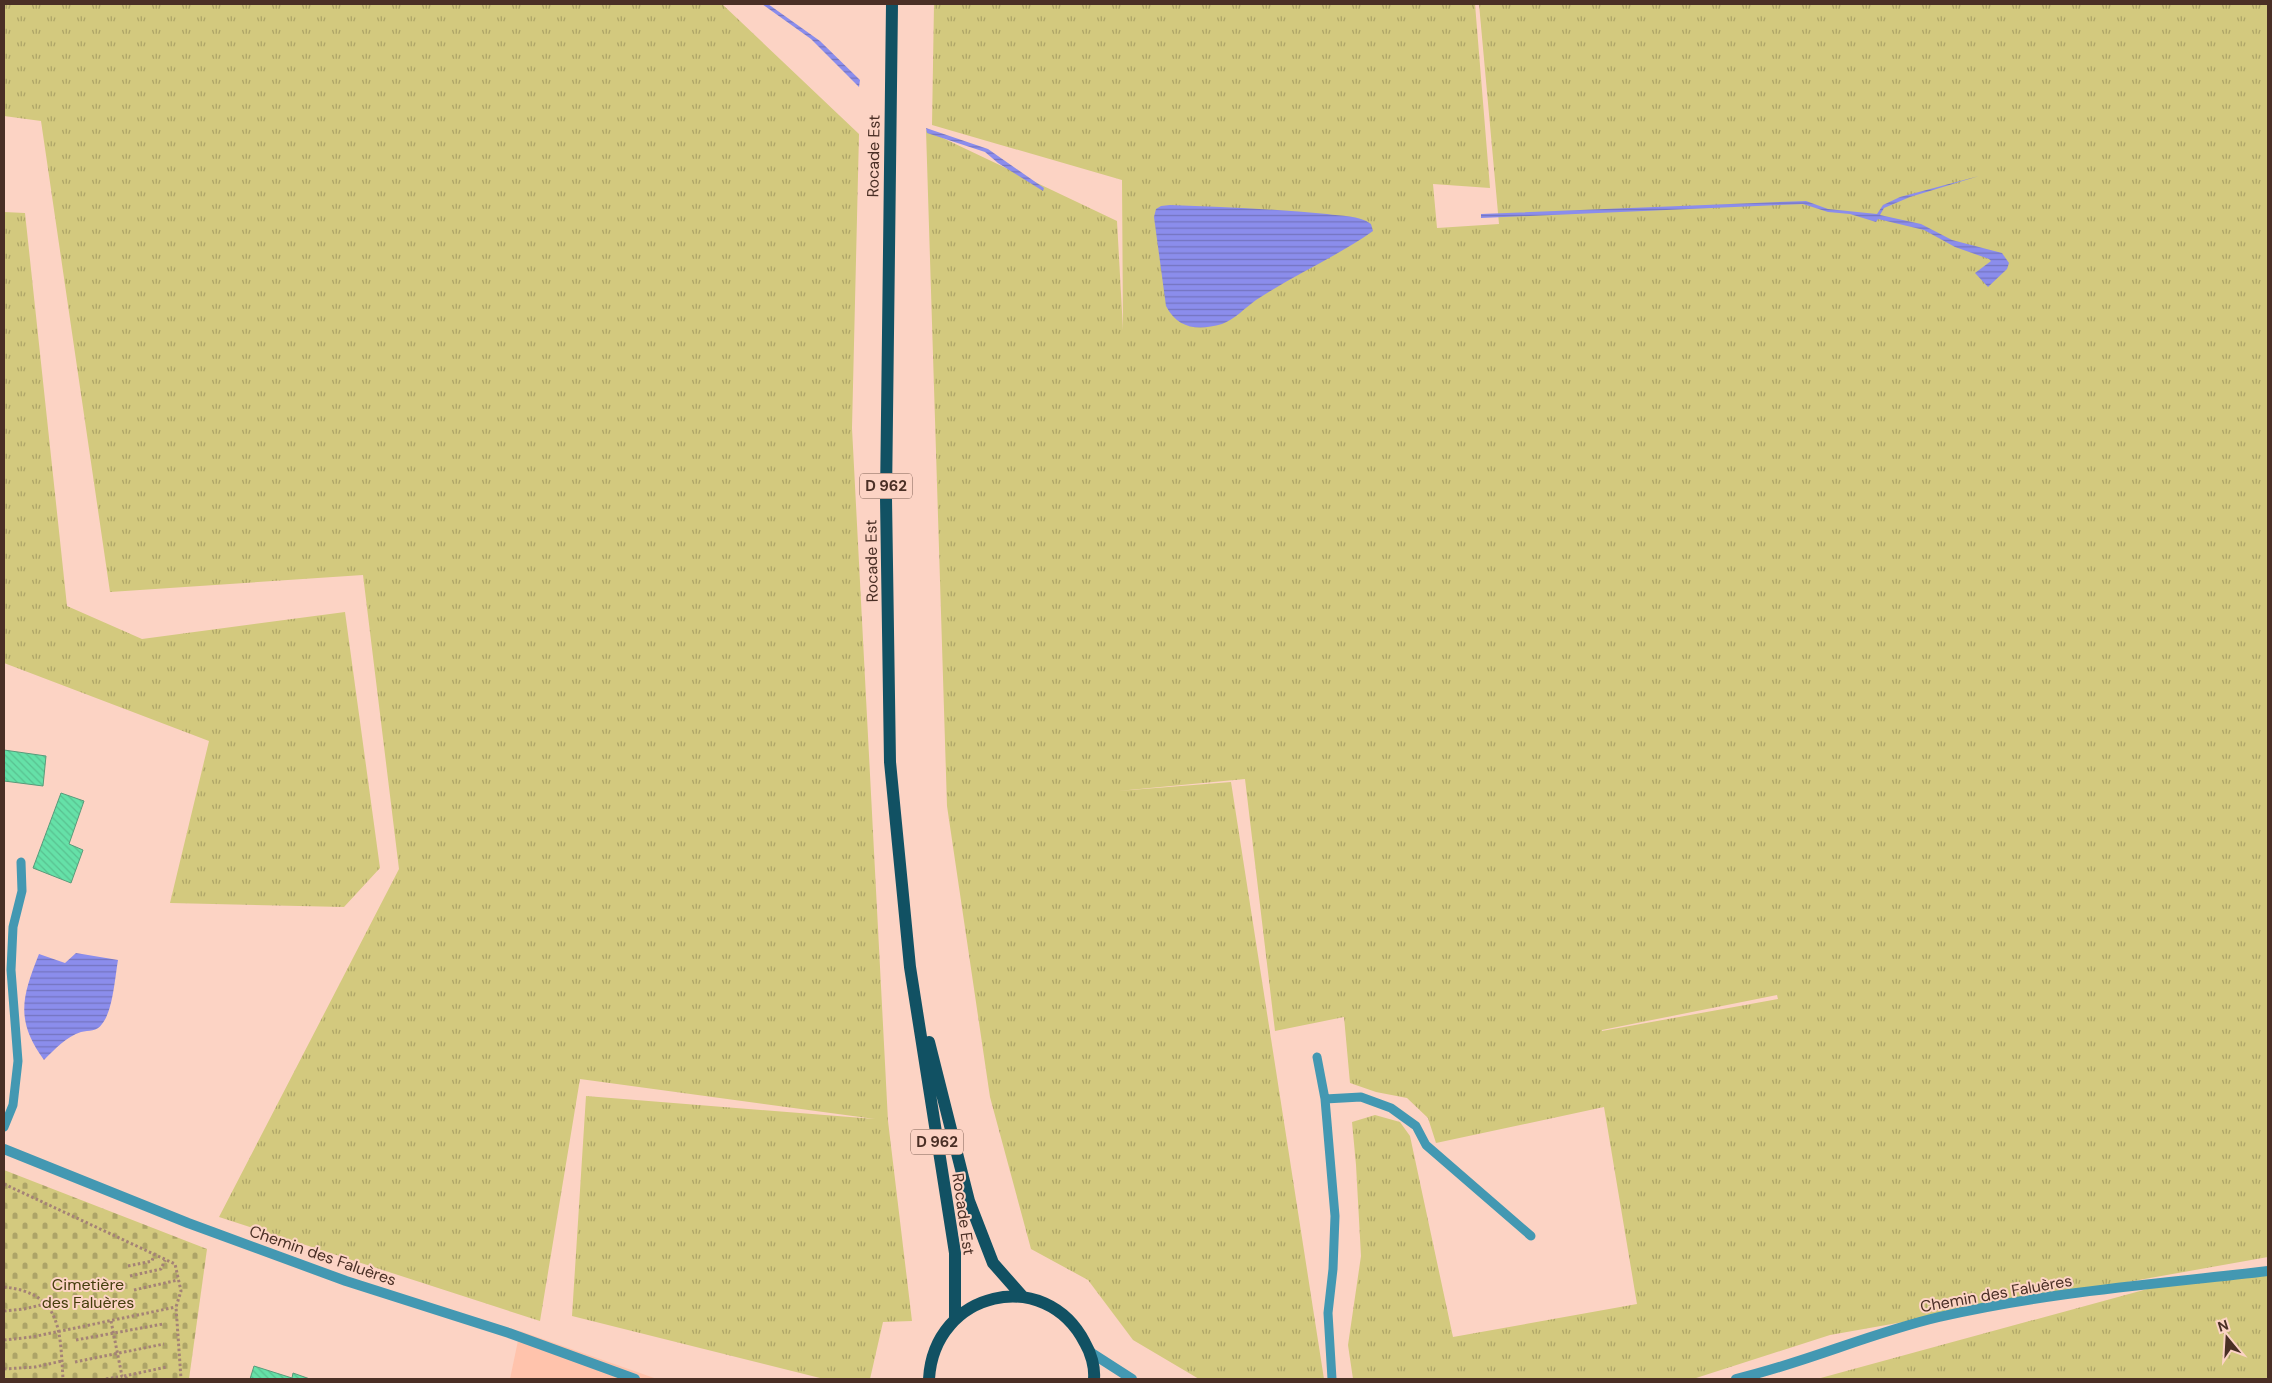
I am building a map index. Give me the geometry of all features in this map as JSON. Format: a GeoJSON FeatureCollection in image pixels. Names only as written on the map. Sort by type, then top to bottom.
{"type":"FeatureCollection","features":[{"type":"Feature","properties":{"kind":"main road","name":"Rocade Est"},"geometry":{"type":"LineString","coordinates":[[892,4],[886,498],[890,752],[910,967],[955,1253],[955,1318]]}},
{"type":"Feature","properties":{"kind":"main road","name":"Rocade Est"},"geometry":{"type":"LineString","coordinates":[[910,967],[969,1201],[993,1262],[1023,1297]]}},
{"type":"Feature","properties":{"kind":"main road"},"geometry":{"type":"LineString","coordinates":[[928,1379],[930,1361],[939,1338],[955,1318],[976,1304],[999,1297],[1023,1297],[1045,1304],[1064,1315],[1080,1332],[1090,1352],[1094,1379]]}},
{"type":"Feature","properties":{"kind":"street","name":"Chemin des Faluères"},"geometry":{"type":"LineString","coordinates":[[4,1149],[188,1223],[346,1281],[509,1333],[636,1379]]}},
{"type":"Feature","properties":{"kind":"street","name":"Chemin des Faluères"},"geometry":{"type":"LineString","coordinates":[[1736,1379],[1760,1374],[1867,1337],[1938,1317],[2033,1298],[2268,1271]]}},
{"type":"Feature","properties":{"kind":"street"},"geometry":{"type":"LineString","coordinates":[[1090,1352],[1132,1379]]}},
{"type":"Feature","properties":{"kind":"lane"},"geometry":{"type":"LineString","coordinates":[[4,1128],[12,1105],[18,1061],[11,970],[13,927],[22,891],[20,862]]}},
{"type":"Feature","properties":{"kind":"lane"},"geometry":{"type":"LineString","coordinates":[[1316,1057],[1325,1099],[1335,1216],[1333,1269],[1328,1313],[1332,1379]]}},
{"type":"Feature","properties":{"kind":"lane"},"geometry":{"type":"LineString","coordinates":[[1325,1099],[1361,1097],[1391,1108],[1416,1126],[1426,1145],[1531,1236]]}},
{"type":"Feature","properties":{"kind":"path"},"geometry":{"type":"LineString","coordinates":[[4,1184],[175,1264],[181,1291],[176,1307],[181,1379]]}},
{"type":"Feature","properties":{"kind":"path"},"geometry":{"type":"LineString","coordinates":[[128,1266],[152,1261],[154,1255]]}},
{"type":"Feature","properties":{"kind":"path"},"geometry":{"type":"LineString","coordinates":[[130,1276],[160,1269],[165,1260]]}},
{"type":"Feature","properties":{"kind":"path"},"geometry":{"type":"LineString","coordinates":[[134,1290],[178,1280]]}},
{"type":"Feature","properties":{"kind":"path"},"geometry":{"type":"LineString","coordinates":[[4,1287],[18,1289],[40,1298],[53,1312],[60,1331],[63,1379]]}},
{"type":"Feature","properties":{"kind":"path"},"geometry":{"type":"LineString","coordinates":[[4,1311],[24,1310],[45,1303]]}},
{"type":"Feature","properties":{"kind":"path"},"geometry":{"type":"LineString","coordinates":[[4,1340],[60,1331],[176,1307]]}},
{"type":"Feature","properties":{"kind":"path"},"geometry":{"type":"LineString","coordinates":[[111,1321],[120,1377]]}},
{"type":"Feature","properties":{"kind":"path"},"geometry":{"type":"LineString","coordinates":[[76,1340],[163,1324]]}},
{"type":"Feature","properties":{"kind":"path"},"geometry":{"type":"LineString","coordinates":[[75,1362],[164,1344]]}},
{"type":"Feature","properties":{"kind":"path"},"geometry":{"type":"LineString","coordinates":[[4,1369],[35,1367],[62,1361]]}},
{"type":"Feature","properties":{"kind":"path"},"geometry":{"type":"LineString","coordinates":[[106,1379],[166,1367]]}},
{"type":"Feature","properties":{"kind":"path"},"geometry":{"type":"LineString","coordinates":[[120,1377],[128,1379]]}},
{"type":"Feature","properties":{"kind":"shaded area"},"geometry":{"type":"Polygon","coordinates":[[[762,4],[768,4],[820,41],[860,80],[859,87],[811,39],[762,4]]]}},
{"type":"Feature","properties":{"kind":"shaded area"},"geometry":{"type":"Polygon","coordinates":[[[926,128],[988,149],[1044,188],[1043,191],[998,163],[985,152],[927,133],[926,128]]]}},
{"type":"Feature","properties":{"kind":"shaded area"},"geometry":{"type":"Polygon","coordinates":[[[1979,176],[1910,197],[1884,208],[1880,215],[1921,224],[1952,240],[2002,253],[2009,263],[2007,269],[1988,287],[1975,273],[1991,261],[1989,259],[1955,247],[1924,230],[1878,219],[1876,222],[1850,214],[1828,212],[1803,204],[1481,218],[1481,214],[1806,201],[1828,209],[1877,214],[1883,205],[1900,197],[1979,176]]]}},
{"type":"Feature","properties":{"kind":"shaded area"},"geometry":{"type":"Polygon","coordinates":[[[1161,206],[1268,209],[1350,216],[1371,224],[1373,231],[1270,291],[1226,322],[1213,326],[1197,327],[1183,324],[1176,320],[1166,306],[1154,217],[1156,209],[1161,206]]]}},
{"type":"Feature","properties":{"kind":"shaded area"},"geometry":{"type":"Polygon","coordinates":[[[76,953],[118,960],[109,1011],[100,1027],[76,1034],[61,1044],[44,1060],[35,1046],[25,1020],[25,996],[39,954],[65,963],[76,953]]]}},
{"type":"Feature","properties":{"kind":"shaded area"},"geometry":{"type":"Polygon","coordinates":[[[520,1331],[657,1379],[510,1379],[520,1331]]]}},
{"type":"Feature","properties":{"kind":"green space"},"geometry":{"type":"Polygon","coordinates":[[[4,4],[722,4],[859,134],[852,428],[888,1121],[912,1321],[883,1322],[870,1379],[824,1379],[572,1316],[586,1096],[875,1119],[580,1079],[540,1321],[219,1217],[399,869],[363,575],[110,592],[41,121],[4,116],[4,4]]]}},
{"type":"Feature","properties":{"kind":"green space"},"geometry":{"type":"Polygon","coordinates":[[[934,4],[1475,4],[1490,188],[1433,184],[1437,228],[1499,224],[1479,4],[2268,4],[2268,1257],[1830,1335],[1693,1379],[1353,1379],[1348,1345],[1361,1256],[1352,1122],[1375,1115],[1400,1122],[1410,1136],[1453,1337],[1637,1304],[1604,1107],[1436,1143],[1428,1118],[1407,1098],[1376,1092],[1350,1083],[1344,1017],[1275,1031],[1245,779],[1118,791],[1231,782],[1324,1379],[1199,1379],[1133,1340],[1088,1280],[1031,1249],[990,1097],[947,806],[926,130],[1117,221],[1123,330],[1122,180],[932,125],[934,4]],[[1777,995],[1602,1031],[1778,999],[1777,995]]]}},
{"type":"Feature","properties":{"kind":"green space"},"geometry":{"type":"Polygon","coordinates":[[[4,212],[25,213],[67,606],[142,639],[345,612],[380,868],[344,907],[170,903],[209,741],[4,663],[4,212]]]}},
{"type":"Feature","properties":{"kind":"green space","name":"Cimetière des Faluères"},"geometry":{"type":"Polygon","coordinates":[[[4,1170],[207,1249],[189,1379],[4,1379],[4,1170]]]}},
{"type":"Feature","properties":{"kind":"green space"},"geometry":{"type":"Polygon","coordinates":[[[2268,1269],[2268,1379],[1817,1379],[2173,1282],[2268,1269]]]}},
{"type":"Feature","properties":{"kind":"building"},"geometry":{"type":"Polygon","coordinates":[[[4,750],[46,756],[43,786],[4,781],[4,750]]]}},
{"type":"Feature","properties":{"kind":"building"},"geometry":{"type":"Polygon","coordinates":[[[61,793],[84,801],[69,844],[83,850],[71,883],[33,868],[61,793]]]}},
{"type":"Feature","properties":{"kind":"building"},"geometry":{"type":"Polygon","coordinates":[[[254,1366],[292,1378],[293,1373],[310,1379],[250,1379],[254,1366]]]}}]}
